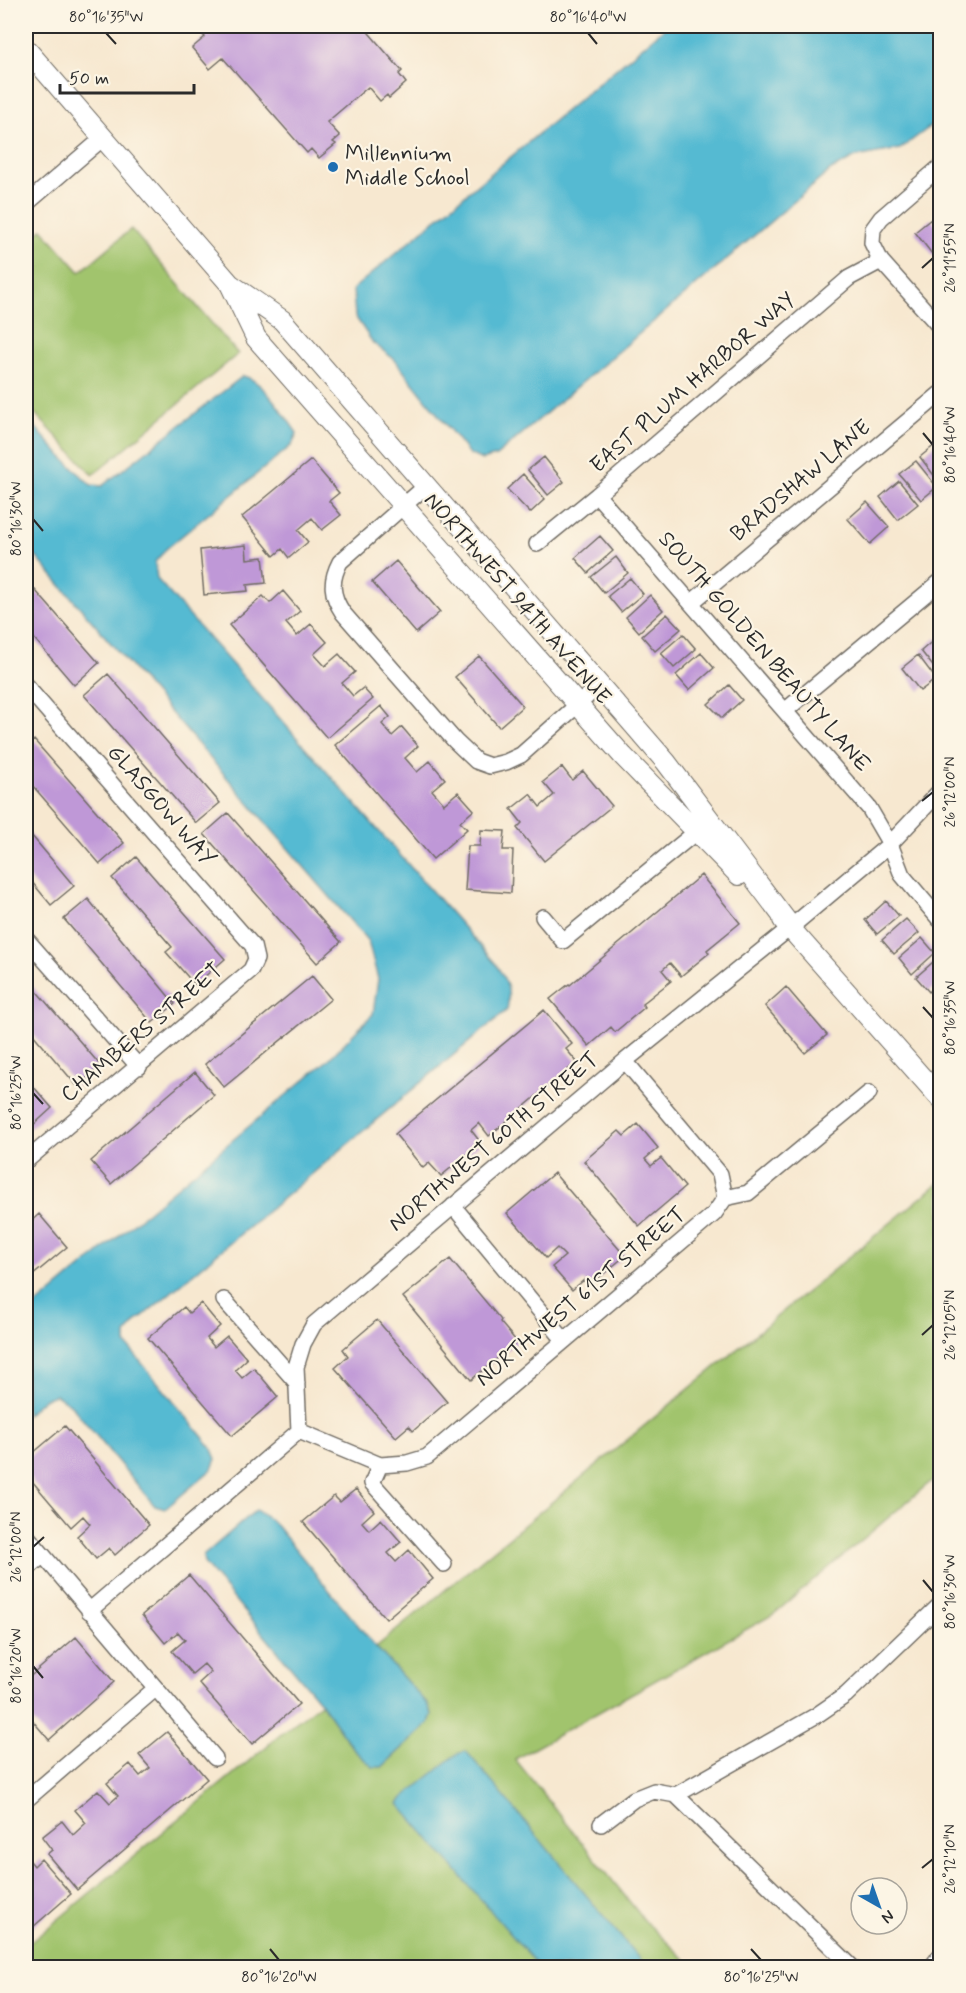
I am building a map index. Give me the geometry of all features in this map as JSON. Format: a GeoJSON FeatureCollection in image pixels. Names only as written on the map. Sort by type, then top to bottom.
{"type":"FeatureCollection","features":[{"type":"Feature","properties":{"kind":"street","name":"NORTHWEST 94TH AVENUE"},"geometry":{"type":"LineString","coordinates":[[26,49],[230,284],[282,320],[666,762],[791,927],[940,1098]]}},
{"type":"Feature","properties":{"kind":"street"},"geometry":{"type":"LineString","coordinates":[[26,204],[103,138]]}},
{"type":"Feature","properties":{"kind":"street"},"geometry":{"type":"LineString","coordinates":[[940,167],[880,218],[873,229],[872,243],[881,261],[940,327]]}},
{"type":"Feature","properties":{"kind":"street","name":"EAST PLUM HARBOR WAY"},"geometry":{"type":"LineString","coordinates":[[537,544],[849,278],[881,261]]}},
{"type":"Feature","properties":{"kind":"street","name":"NORTHWEST 94TH AVENUE"},"geometry":{"type":"LineString","coordinates":[[230,284],[256,338],[644,780],[791,927]]}},
{"type":"Feature","properties":{"kind":"street","name":"BRADSHAW LANE"},"geometry":{"type":"LineString","coordinates":[[691,603],[940,394]]}},
{"type":"Feature","properties":{"kind":"street"},"geometry":{"type":"LineString","coordinates":[[426,486],[340,562],[334,573],[332,589],[335,601],[357,630],[455,741],[476,760],[490,766],[521,755],[600,685]]}},
{"type":"Feature","properties":{"kind":"street","name":"SOUTH GOLDEN BEAUTY LANE"},"geometry":{"type":"LineString","coordinates":[[597,495],[869,808],[890,844],[902,875],[940,920]]}},
{"type":"Feature","properties":{"kind":"street"},"geometry":{"type":"LineString","coordinates":[[786,710],[940,582]]}},
{"type":"Feature","properties":{"kind":"street","name":"GLASGOW WAY"},"geometry":{"type":"LineString","coordinates":[[26,686],[254,946],[256,959]]}},
{"type":"Feature","properties":{"kind":"street","name":"NORTHWEST 60TH STREET"},"geometry":{"type":"LineString","coordinates":[[299,1431],[296,1367],[303,1344],[314,1324],[625,1061],[890,844],[940,791]]}},
{"type":"Feature","properties":{"kind":"street"},"geometry":{"type":"LineString","coordinates":[[543,917],[563,941],[696,832]]}},
{"type":"Feature","properties":{"kind":"street"},"geometry":{"type":"LineString","coordinates":[[26,939],[139,1066]]}},
{"type":"Feature","properties":{"kind":"street","name":"CHAMBERS STREET"},"geometry":{"type":"LineString","coordinates":[[26,1161],[251,970],[256,959]]}},
{"type":"Feature","properties":{"kind":"street"},"geometry":{"type":"LineString","coordinates":[[625,1061],[720,1174],[725,1198],[748,1193],[869,1093]]}},
{"type":"Feature","properties":{"kind":"street","name":"NORTHWEST 61ST STREET"},"geometry":{"type":"LineString","coordinates":[[299,1431],[380,1465],[406,1463],[427,1457],[714,1214],[725,1198]]}},
{"type":"Feature","properties":{"kind":"street"},"geometry":{"type":"LineString","coordinates":[[453,1206],[564,1340]]}},
{"type":"Feature","properties":{"kind":"street"},"geometry":{"type":"LineString","coordinates":[[224,1300],[297,1383]]}},
{"type":"Feature","properties":{"kind":"street"},"geometry":{"type":"LineString","coordinates":[[89,1611],[299,1431]]}},
{"type":"Feature","properties":{"kind":"street"},"geometry":{"type":"LineString","coordinates":[[380,1465],[372,1483],[444,1564]]}},
{"type":"Feature","properties":{"kind":"street"},"geometry":{"type":"LineString","coordinates":[[26,1535],[216,1758]]}},
{"type":"Feature","properties":{"kind":"street"},"geometry":{"type":"LineString","coordinates":[[26,1570],[42,1556]]}},
{"type":"Feature","properties":{"kind":"street"},"geometry":{"type":"LineString","coordinates":[[676,1795],[817,1716],[846,1695],[940,1605]]}},
{"type":"Feature","properties":{"kind":"street"},"geometry":{"type":"LineString","coordinates":[[26,1800],[155,1689]]}},
{"type":"Feature","properties":{"kind":"street"},"geometry":{"type":"LineString","coordinates":[[602,1824],[634,1799],[654,1791],[676,1795],[853,1968]]}},
{"type":"Feature","properties":{"kind":"street"},"geometry":{"type":"LineString","coordinates":[[931,1968],[940,1956]]}},
{"type":"Feature","properties":{"kind":"green space"},"geometry":{"type":"Polygon","coordinates":[[[42,229],[80,272],[131,229],[238,354],[93,475],[26,404],[26,243],[42,229]]]}},
{"type":"Feature","properties":{"kind":"green space"},"geometry":{"type":"Polygon","coordinates":[[[940,1182],[940,1474],[774,1614],[515,1759],[645,1921],[693,1967],[26,1968],[26,1946],[321,1703],[354,1750],[373,1767],[382,1767],[429,1723],[432,1714],[427,1704],[376,1647],[940,1182]]]}},
{"type":"Feature","properties":{"kind":"water"},"geometry":{"type":"Polygon","coordinates":[[[667,26],[940,26],[940,116],[900,149],[856,157],[831,170],[496,456],[482,460],[469,454],[394,359],[373,343],[355,316],[353,289],[667,26]]]}},
{"type":"Feature","properties":{"kind":"water"},"geometry":{"type":"Polygon","coordinates":[[[243,376],[266,391],[287,418],[297,433],[292,445],[166,549],[155,562],[157,579],[495,963],[507,985],[508,1002],[507,1010],[137,1321],[126,1334],[126,1344],[211,1447],[216,1459],[212,1469],[165,1509],[155,1506],[70,1404],[56,1395],[45,1398],[26,1415],[26,1314],[329,1059],[373,1014],[378,979],[368,941],[26,545],[26,417],[91,485],[102,486],[243,376]]]}},
{"type":"Feature","properties":{"kind":"water"},"geometry":{"type":"Polygon","coordinates":[[[256,1510],[274,1523],[376,1647],[427,1704],[432,1714],[429,1723],[382,1767],[373,1767],[354,1750],[321,1703],[204,1563],[203,1556],[256,1510]]]}},
{"type":"Feature","properties":{"kind":"water"},"geometry":{"type":"Polygon","coordinates":[[[466,1751],[646,1967],[539,1967],[399,1804],[403,1798],[457,1754],[466,1751]]]}},
{"type":"Feature","properties":{"kind":"building"},"geometry":{"type":"Polygon","coordinates":[[[194,26],[363,26],[402,71],[399,74],[406,83],[389,98],[387,95],[380,101],[368,87],[327,122],[340,136],[333,142],[336,144],[319,158],[311,149],[307,153],[223,58],[210,69],[192,48],[205,37],[194,26]]]}},
{"type":"Feature","properties":{"kind":"building"},"geometry":{"type":"Polygon","coordinates":[[[931,219],[940,231],[940,256],[936,259],[915,232],[931,219]]]}},
{"type":"Feature","properties":{"kind":"building"},"geometry":{"type":"Polygon","coordinates":[[[936,444],[940,450],[940,483],[920,457],[936,444]]]}},
{"type":"Feature","properties":{"kind":"building"},"geometry":{"type":"Polygon","coordinates":[[[544,457],[564,482],[548,495],[528,470],[544,457]]]}},
{"type":"Feature","properties":{"kind":"building"},"geometry":{"type":"Polygon","coordinates":[[[311,460],[339,493],[329,501],[341,515],[322,530],[312,518],[298,530],[308,542],[289,558],[282,549],[274,556],[242,517],[311,460]]]}},
{"type":"Feature","properties":{"kind":"building"},"geometry":{"type":"Polygon","coordinates":[[[916,461],[937,487],[921,500],[899,474],[916,461]]]}},
{"type":"Feature","properties":{"kind":"building"},"geometry":{"type":"Polygon","coordinates":[[[523,474],[545,499],[530,513],[507,489],[523,474]]]}},
{"type":"Feature","properties":{"kind":"building"},"geometry":{"type":"Polygon","coordinates":[[[899,481],[918,504],[898,520],[880,497],[899,481]]]}},
{"type":"Feature","properties":{"kind":"building"},"geometry":{"type":"Polygon","coordinates":[[[867,502],[889,527],[870,544],[848,519],[867,502]]]}},
{"type":"Feature","properties":{"kind":"building"},"geometry":{"type":"Polygon","coordinates":[[[600,536],[613,551],[588,573],[575,558],[600,536]]]}},
{"type":"Feature","properties":{"kind":"building"},"geometry":{"type":"Polygon","coordinates":[[[246,545],[247,559],[263,557],[266,583],[247,585],[248,591],[204,595],[200,550],[246,545]]]}},
{"type":"Feature","properties":{"kind":"building"},"geometry":{"type":"Polygon","coordinates":[[[616,557],[628,573],[604,593],[591,577],[616,557]]]}},
{"type":"Feature","properties":{"kind":"building"},"geometry":{"type":"Polygon","coordinates":[[[396,561],[440,612],[416,633],[372,582],[396,561]]]}},
{"type":"Feature","properties":{"kind":"building"},"geometry":{"type":"Polygon","coordinates":[[[630,578],[643,594],[621,612],[608,596],[630,578]]]}},
{"type":"Feature","properties":{"kind":"building"},"geometry":{"type":"Polygon","coordinates":[[[28,582],[99,663],[74,685],[26,629],[26,584],[28,582]]]}},
{"type":"Feature","properties":{"kind":"building"},"geometry":{"type":"Polygon","coordinates":[[[283,591],[300,611],[286,623],[297,636],[311,624],[327,642],[314,654],[325,666],[339,654],[355,672],[342,683],[353,696],[363,688],[373,699],[327,738],[229,625],[263,596],[270,603],[283,591]]]}},
{"type":"Feature","properties":{"kind":"building"},"geometry":{"type":"Polygon","coordinates":[[[650,595],[663,610],[639,632],[626,617],[650,595]]]}},
{"type":"Feature","properties":{"kind":"building"},"geometry":{"type":"Polygon","coordinates":[[[667,614],[681,629],[655,651],[642,636],[667,614]]]}},
{"type":"Feature","properties":{"kind":"building"},"geometry":{"type":"Polygon","coordinates":[[[683,634],[696,649],[674,668],[661,653],[683,634]]]}},
{"type":"Feature","properties":{"kind":"building"},"geometry":{"type":"Polygon","coordinates":[[[936,638],[940,643],[940,675],[921,651],[936,638]]]}},
{"type":"Feature","properties":{"kind":"building"},"geometry":{"type":"Polygon","coordinates":[[[701,653],[714,668],[689,690],[676,675],[701,653]]]}},
{"type":"Feature","properties":{"kind":"building"},"geometry":{"type":"Polygon","coordinates":[[[918,655],[936,679],[920,691],[902,668],[918,655]]]}},
{"type":"Feature","properties":{"kind":"building"},"geometry":{"type":"Polygon","coordinates":[[[479,656],[523,706],[499,727],[455,677],[479,656]]]}},
{"type":"Feature","properties":{"kind":"building"},"geometry":{"type":"Polygon","coordinates":[[[108,674],[220,803],[196,823],[84,695],[108,674]]]}},
{"type":"Feature","properties":{"kind":"building"},"geometry":{"type":"Polygon","coordinates":[[[729,685],[742,700],[722,718],[708,704],[729,685]]]}},
{"type":"Feature","properties":{"kind":"building"},"geometry":{"type":"Polygon","coordinates":[[[381,706],[390,717],[382,724],[392,736],[402,727],[418,746],[405,758],[417,772],[430,761],[445,779],[432,790],[444,804],[458,792],[474,810],[460,822],[467,829],[433,859],[335,745],[381,706]]]}},
{"type":"Feature","properties":{"kind":"building"},"geometry":{"type":"Polygon","coordinates":[[[34,740],[124,843],[100,864],[26,778],[26,747],[34,740]]]}},
{"type":"Feature","properties":{"kind":"building"},"geometry":{"type":"Polygon","coordinates":[[[562,767],[572,780],[583,771],[612,806],[544,861],[517,828],[522,823],[511,809],[530,794],[540,807],[554,795],[543,782],[562,767]]]}},
{"type":"Feature","properties":{"kind":"building"},"geometry":{"type":"Polygon","coordinates":[[[228,813],[341,942],[317,963],[204,834],[228,813]]]}},
{"type":"Feature","properties":{"kind":"building"},"geometry":{"type":"Polygon","coordinates":[[[26,829],[74,886],[51,905],[26,875],[26,829]]]}},
{"type":"Feature","properties":{"kind":"building"},"geometry":{"type":"Polygon","coordinates":[[[481,830],[505,831],[503,850],[513,850],[511,893],[465,890],[468,846],[480,846],[481,830]]]}},
{"type":"Feature","properties":{"kind":"building"},"geometry":{"type":"Polygon","coordinates":[[[136,857],[225,959],[195,985],[166,952],[172,947],[112,878],[136,857]]]}},
{"type":"Feature","properties":{"kind":"building"},"geometry":{"type":"Polygon","coordinates":[[[701,875],[740,923],[707,950],[709,953],[681,976],[670,963],[662,970],[671,981],[642,1004],[645,1007],[615,1032],[611,1027],[589,1046],[550,999],[570,985],[701,875]]]}},
{"type":"Feature","properties":{"kind":"building"},"geometry":{"type":"Polygon","coordinates":[[[88,899],[175,1004],[152,1023],[64,919],[88,899]]]}},
{"type":"Feature","properties":{"kind":"building"},"geometry":{"type":"Polygon","coordinates":[[[886,901],[899,916],[877,934],[865,920],[886,901]]]}},
{"type":"Feature","properties":{"kind":"building"},"geometry":{"type":"Polygon","coordinates":[[[906,919],[919,933],[894,954],[882,940],[906,919]]]}},
{"type":"Feature","properties":{"kind":"building"},"geometry":{"type":"Polygon","coordinates":[[[922,938],[935,953],[912,974],[899,958],[922,938]]]}},
{"type":"Feature","properties":{"kind":"building"},"geometry":{"type":"Polygon","coordinates":[[[940,956],[940,981],[929,992],[916,977],[940,956]]]}},
{"type":"Feature","properties":{"kind":"building"},"geometry":{"type":"Polygon","coordinates":[[[312,976],[331,999],[224,1087],[205,1064],[312,976]]]}},
{"type":"Feature","properties":{"kind":"building"},"geometry":{"type":"Polygon","coordinates":[[[26,979],[101,1066],[77,1086],[26,1026],[26,979]]]}},
{"type":"Feature","properties":{"kind":"building"},"geometry":{"type":"Polygon","coordinates":[[[786,987],[827,1035],[805,1053],[765,1006],[786,987]]]}},
{"type":"Feature","properties":{"kind":"building"},"geometry":{"type":"Polygon","coordinates":[[[544,1010],[572,1044],[566,1049],[577,1062],[489,1136],[479,1123],[471,1130],[481,1143],[441,1176],[429,1163],[423,1168],[395,1134],[544,1010]]]}},
{"type":"Feature","properties":{"kind":"building"},"geometry":{"type":"Polygon","coordinates":[[[195,1072],[214,1095],[111,1184],[91,1161],[195,1072]]]}},
{"type":"Feature","properties":{"kind":"building"},"geometry":{"type":"Polygon","coordinates":[[[26,1078],[52,1108],[29,1129],[26,1125],[26,1078]]]}},
{"type":"Feature","properties":{"kind":"building"},"geometry":{"type":"Polygon","coordinates":[[[638,1124],[658,1148],[645,1159],[651,1166],[661,1158],[685,1187],[639,1226],[584,1161],[619,1131],[624,1136],[638,1124]]]}},
{"type":"Feature","properties":{"kind":"building"},"geometry":{"type":"Polygon","coordinates":[[[554,1173],[625,1256],[589,1286],[584,1280],[572,1290],[552,1267],[565,1256],[557,1248],[546,1258],[507,1213],[554,1173]]]}},
{"type":"Feature","properties":{"kind":"building"},"geometry":{"type":"Polygon","coordinates":[[[39,1214],[67,1247],[26,1281],[26,1226],[39,1214]]]}},
{"type":"Feature","properties":{"kind":"building"},"geometry":{"type":"Polygon","coordinates":[[[450,1259],[517,1342],[471,1380],[403,1297],[450,1259]]]}},
{"type":"Feature","properties":{"kind":"building"},"geometry":{"type":"Polygon","coordinates":[[[201,1303],[220,1326],[207,1338],[214,1347],[227,1336],[247,1359],[235,1370],[242,1378],[254,1368],[278,1397],[232,1436],[148,1338],[184,1307],[189,1313],[201,1303]]]}},
{"type":"Feature","properties":{"kind":"building"},"geometry":{"type":"Polygon","coordinates":[[[377,1320],[447,1402],[413,1431],[409,1426],[396,1437],[335,1368],[348,1356],[343,1349],[377,1320]]]}},
{"type":"Feature","properties":{"kind":"building"},"geometry":{"type":"Polygon","coordinates":[[[65,1426],[149,1525],[115,1555],[109,1548],[96,1559],[77,1536],[90,1524],[83,1516],[71,1527],[26,1474],[26,1459],[65,1426]]]}},
{"type":"Feature","properties":{"kind":"building"},"geometry":{"type":"Polygon","coordinates":[[[356,1489],[374,1511],[362,1522],[369,1530],[381,1519],[401,1542],[388,1553],[396,1562],[409,1550],[433,1579],[386,1619],[303,1522],[334,1496],[340,1502],[356,1489]]]}},
{"type":"Feature","properties":{"kind":"building"},"geometry":{"type":"Polygon","coordinates":[[[189,1575],[299,1704],[252,1744],[199,1683],[211,1672],[204,1664],[192,1674],[172,1651],[185,1640],[178,1632],[165,1643],[142,1615],[189,1575]]]}},
{"type":"Feature","properties":{"kind":"building"},"geometry":{"type":"Polygon","coordinates":[[[76,1637],[114,1682],[49,1740],[26,1713],[26,1680],[76,1637]]]}},
{"type":"Feature","properties":{"kind":"building"},"geometry":{"type":"Polygon","coordinates":[[[167,1732],[207,1779],[77,1890],[47,1854],[52,1850],[42,1837],[62,1821],[73,1835],[86,1823],[75,1810],[98,1790],[110,1803],[118,1796],[107,1783],[130,1764],[140,1776],[150,1768],[139,1755],[167,1732]]]}},
{"type":"Feature","properties":{"kind":"building"},"geometry":{"type":"Polygon","coordinates":[[[26,1856],[34,1866],[41,1859],[71,1894],[26,1933],[26,1856]]]}},
{"type":"Feature","properties":{"kind":"place","name":"Millennium Middle School"},"geometry":{"type":"Point","coordinates":[333,167]}}]}
